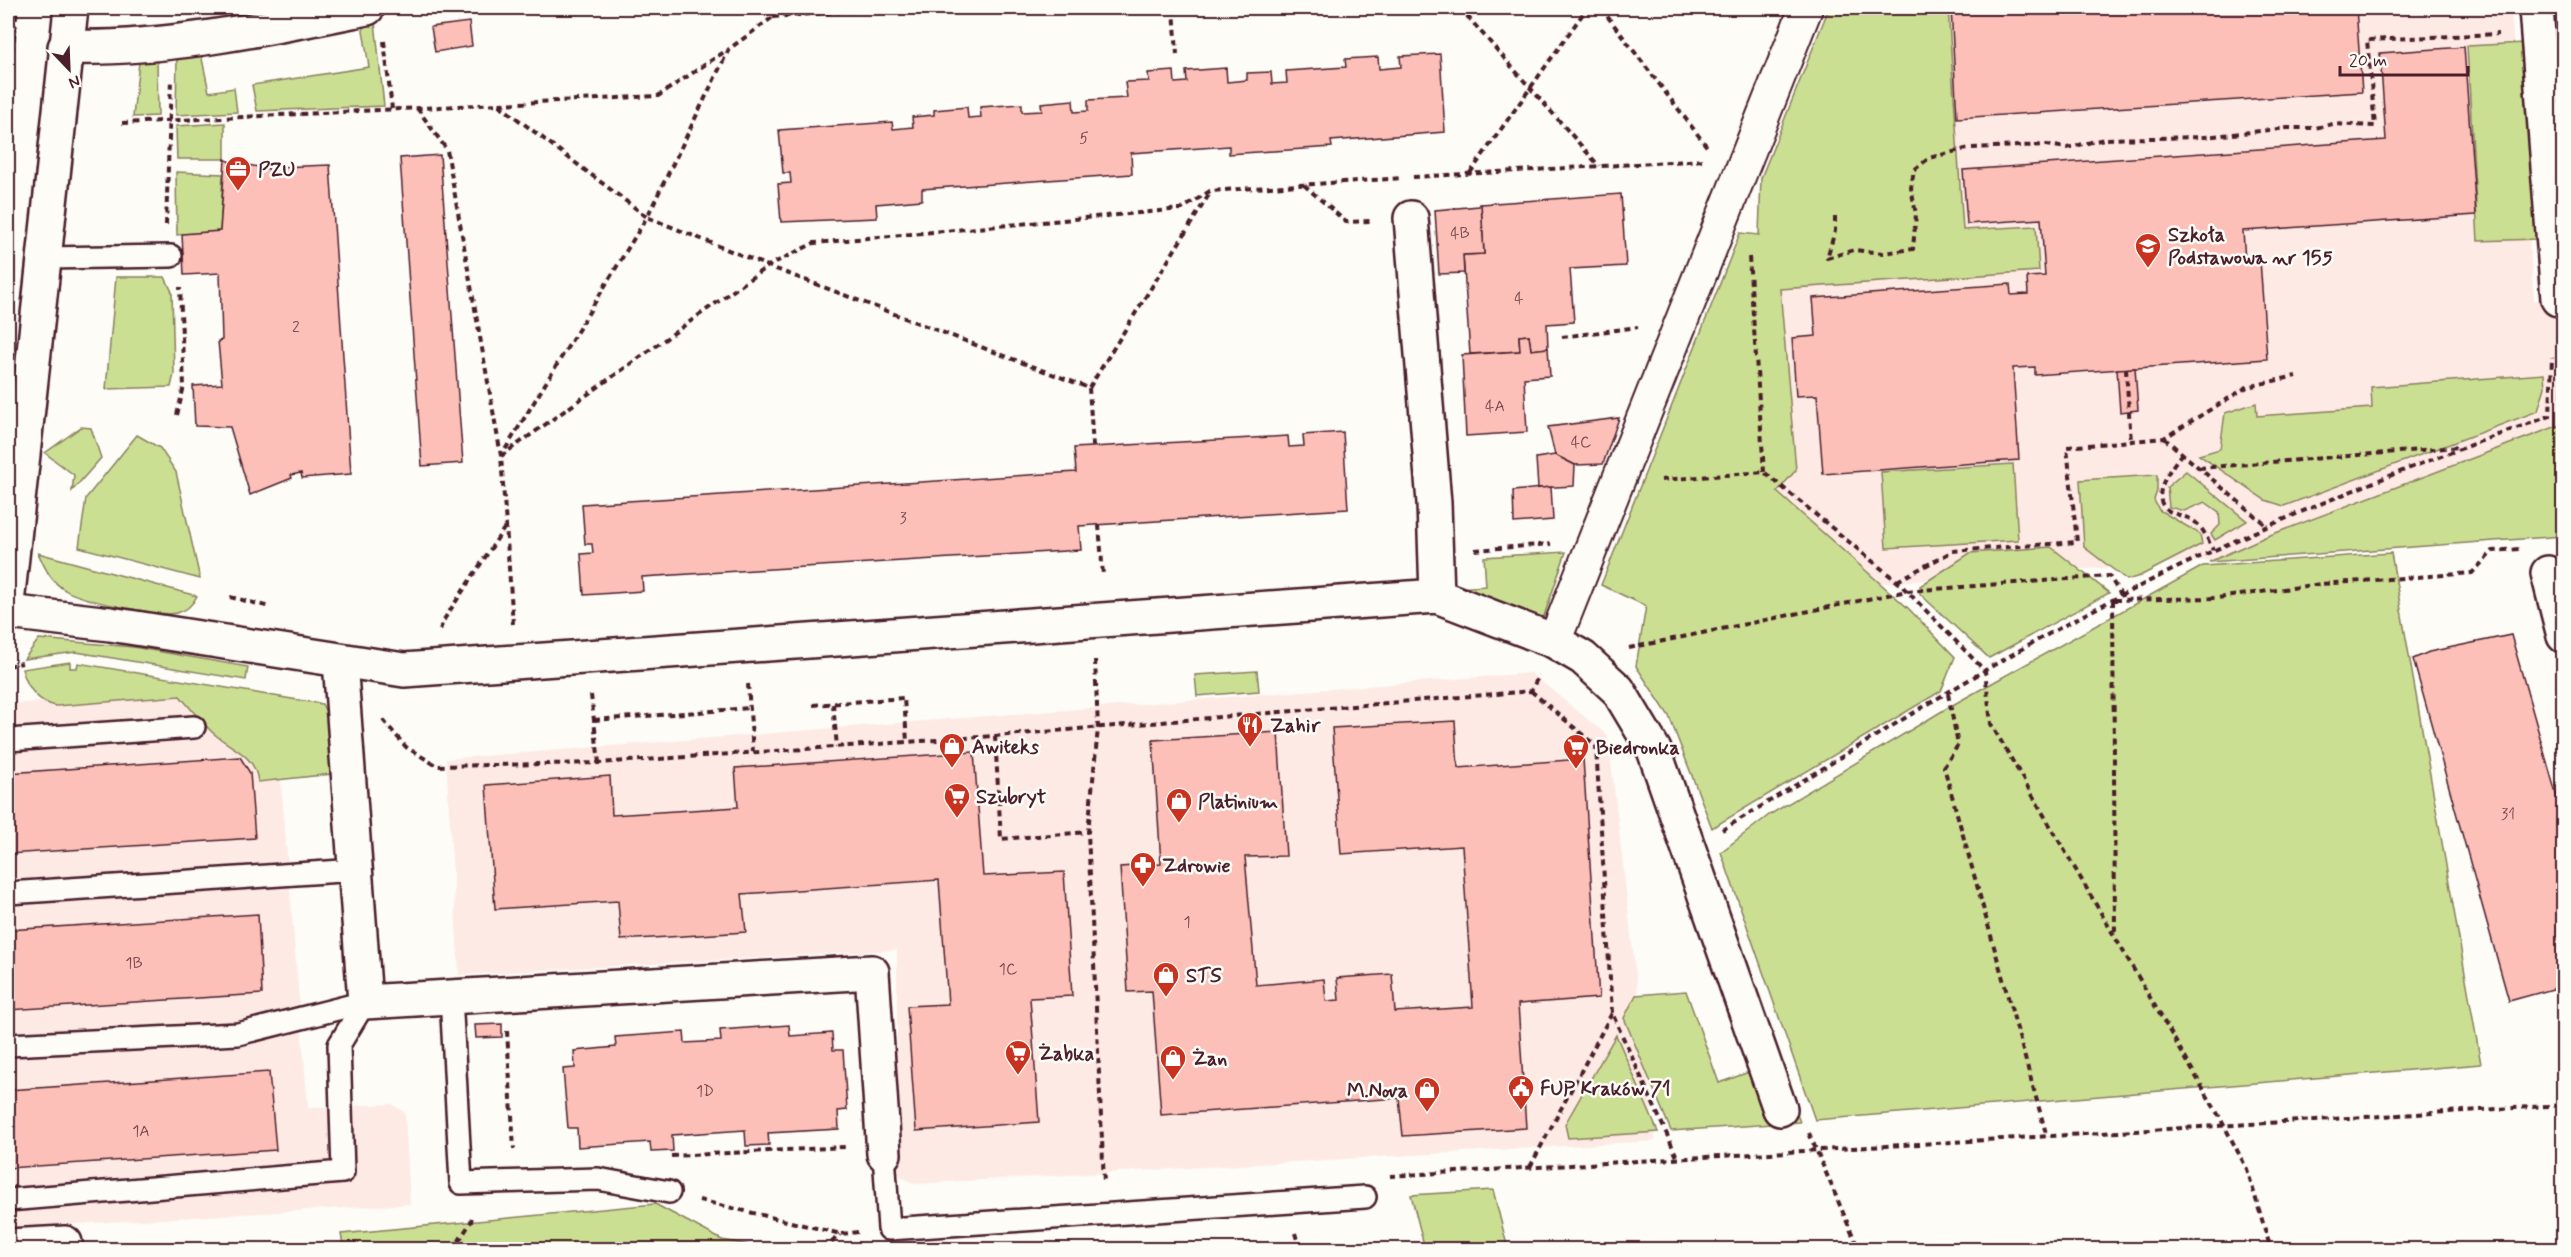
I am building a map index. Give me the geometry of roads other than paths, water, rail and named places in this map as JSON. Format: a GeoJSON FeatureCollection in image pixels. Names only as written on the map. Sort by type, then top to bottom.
{"type":"FeatureCollection","features":[{"type":"Feature","properties":{"kind":"street"},"geometry":{"type":"LineString","coordinates":[[8,594],[71,8]]}},
{"type":"Feature","properties":{"kind":"street"},"geometry":{"type":"LineString","coordinates":[[1560,627],[1615,483],[1681,321],[1730,164],[1806,8]]}},
{"type":"Feature","properties":{"kind":"street"},"geometry":{"type":"LineString","coordinates":[[65,47],[97,48],[173,43],[318,13],[375,19]]}},
{"type":"Feature","properties":{"kind":"street"},"geometry":{"type":"LineString","coordinates":[[2537,20],[2558,299]]}},
{"type":"Feature","properties":{"kind":"street"},"geometry":{"type":"LineString","coordinates":[[1411,218],[1434,503],[1437,597]]}},
{"type":"Feature","properties":{"kind":"street"},"geometry":{"type":"LineString","coordinates":[[2538,561],[2564,636]]}},
{"type":"Feature","properties":{"kind":"street"},"geometry":{"type":"LineString","coordinates":[[8,612],[110,624],[404,670],[1437,597],[1554,641],[1582,658],[1618,690],[1654,750],[1780,1109]]}},
{"type":"Feature","properties":{"kind":"street"},"geometry":{"type":"LineString","coordinates":[[340,661],[365,1002],[872,972],[883,1150]]}},
{"type":"Feature","properties":{"kind":"street"},"geometry":{"type":"LineString","coordinates":[[8,1246],[65,1246]]}},
{"type":"Feature","properties":{"kind":"lane"},"geometry":{"type":"LineString","coordinates":[[45,258],[171,256]]}},
{"type":"Feature","properties":{"kind":"lane"},"geometry":{"type":"LineString","coordinates":[[8,735],[194,727]]}},
{"type":"Feature","properties":{"kind":"lane"},"geometry":{"type":"LineString","coordinates":[[8,893],[357,870]]}},
{"type":"Feature","properties":{"kind":"lane"},"geometry":{"type":"LineString","coordinates":[[451,996],[461,1183],[598,1179],[669,1192]]}},
{"type":"Feature","properties":{"kind":"lane"},"geometry":{"type":"LineString","coordinates":[[8,1045],[238,1034],[365,1002]]}},
{"type":"Feature","properties":{"kind":"lane"},"geometry":{"type":"LineString","coordinates":[[8,1200],[343,1172],[339,1045],[365,1002]]}},
{"type":"Feature","properties":{"kind":"lane"},"geometry":{"type":"LineString","coordinates":[[883,1150],[889,1229],[1365,1197]]}},
{"type":"Feature","properties":{"kind":"place","name":"PZU"},"geometry":{"type":"Point","coordinates":[238,192]}},
{"type":"Feature","properties":{"kind":"place","name":"Szkoła Podstawowa nr 155"},"geometry":{"type":"Point","coordinates":[2148,269]}},
{"type":"Feature","properties":{"kind":"place","name":"Zahir"},"geometry":{"type":"Point","coordinates":[1250,748]}},
{"type":"Feature","properties":{"kind":"place","name":"Awiteks"},"geometry":{"type":"Point","coordinates":[952,769]}},
{"type":"Feature","properties":{"kind":"place","name":"Biedronka"},"geometry":{"type":"Point","coordinates":[1576,770]}},
{"type":"Feature","properties":{"kind":"place","name":"Szubryt"},"geometry":{"type":"Point","coordinates":[957,819]}},
{"type":"Feature","properties":{"kind":"place","name":"Platinium"},"geometry":{"type":"Point","coordinates":[1179,824]}},
{"type":"Feature","properties":{"kind":"place","name":"Zdrowie"},"geometry":{"type":"Point","coordinates":[1143,888]}},
{"type":"Feature","properties":{"kind":"place","name":"STS"},"geometry":{"type":"Point","coordinates":[1166,998]}},
{"type":"Feature","properties":{"kind":"place","name":"Żabka"},"geometry":{"type":"Point","coordinates":[1018,1076]}},
{"type":"Feature","properties":{"kind":"place","name":"Żan"},"geometry":{"type":"Point","coordinates":[1173,1081]}},
{"type":"Feature","properties":{"kind":"place","name":"FUP Kraków 71"},"geometry":{"type":"Point","coordinates":[1521,1111]}},
{"type":"Feature","properties":{"kind":"place","name":"M.Nova"},"geometry":{"type":"Point","coordinates":[1427,1113]}}]}
